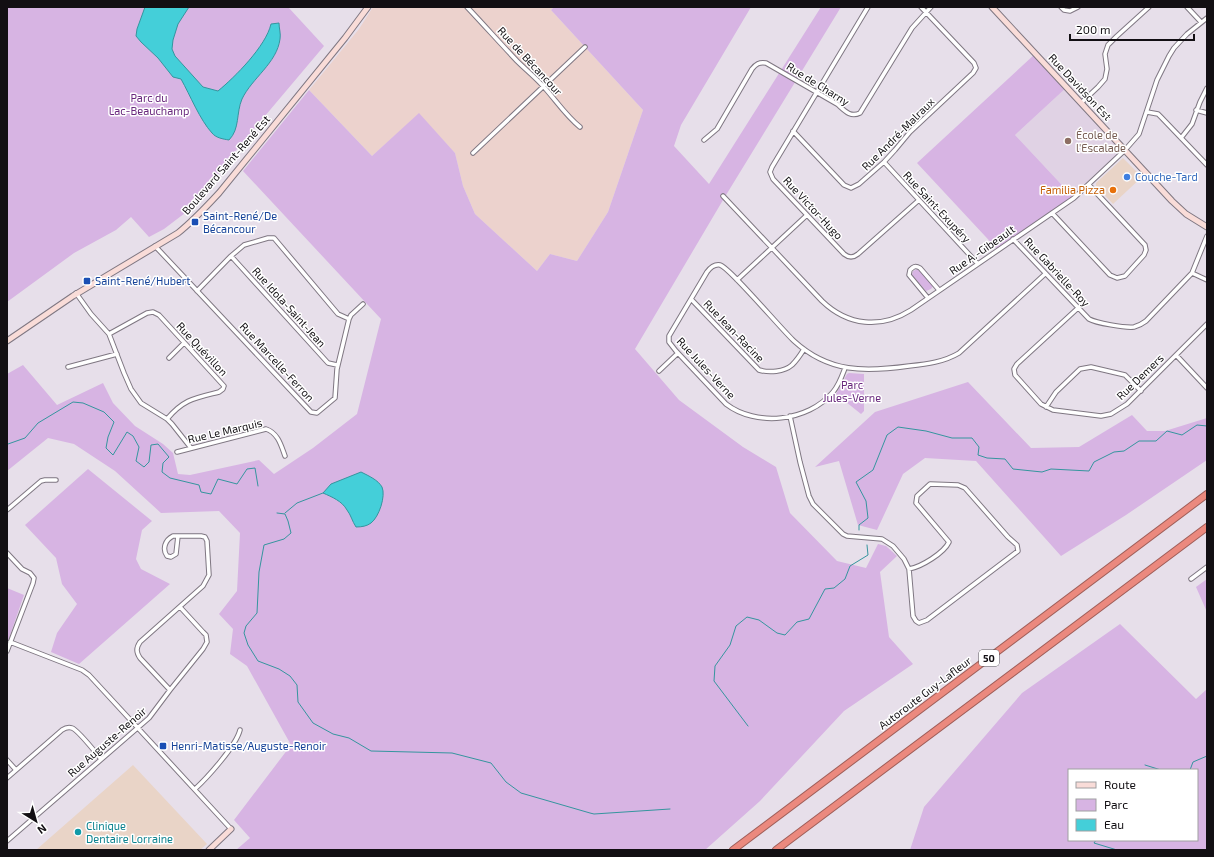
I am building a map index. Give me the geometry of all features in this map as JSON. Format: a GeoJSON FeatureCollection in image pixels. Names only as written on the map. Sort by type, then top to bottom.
{"type":"FeatureCollection","features":[{"type":"Feature","properties":{"kind":"highway","name":"Autoroute Guy-Lafleur"},"geometry":{"type":"LineString","coordinates":[[732,850],[1207,494]]}},
{"type":"Feature","properties":{"kind":"highway","name":"50"},"geometry":{"type":"LineString","coordinates":[[776,850],[1207,527]]}},
{"type":"Feature","properties":{"kind":"street","name":"Boulevard Saint-René Est"},"geometry":{"type":"LineString","coordinates":[[7,341],[76,293],[184,228],[206,207],[345,38],[368,7]]}},
{"type":"Feature","properties":{"kind":"street","name":"Rue de Bécancour"},"geometry":{"type":"LineString","coordinates":[[467,7],[544,87],[580,127]]}},
{"type":"Feature","properties":{"kind":"street","name":"Rue Victor-Hugo"},"geometry":{"type":"LineString","coordinates":[[868,7],[772,167],[771,174],[773,179],[848,257],[853,257],[858,254],[918,200]]}},
{"type":"Feature","properties":{"kind":"street"},"geometry":{"type":"LineString","coordinates":[[921,7],[926,12]]}},
{"type":"Feature","properties":{"kind":"street","name":"Rue de Charny"},"geometry":{"type":"LineString","coordinates":[[704,140],[717,129],[752,69],[758,63],[766,63],[837,104],[850,115],[860,113],[912,28],[931,7]]}},
{"type":"Feature","properties":{"kind":"street","name":"Rue Davidson Est"},"geometry":{"type":"LineString","coordinates":[[992,7],[1179,207],[1207,227]]}},
{"type":"Feature","properties":{"kind":"street"},"geometry":{"type":"LineString","coordinates":[[1061,7],[1064,10],[1070,11],[1078,7]]}},
{"type":"Feature","properties":{"kind":"street"},"geometry":{"type":"LineString","coordinates":[[1081,103],[1105,79],[1107,69],[1105,54],[1108,45],[1149,7]]}},
{"type":"Feature","properties":{"kind":"street"},"geometry":{"type":"LineString","coordinates":[[1187,7],[1201,22]]}},
{"type":"Feature","properties":{"kind":"street","name":"Rue André-Malraux"},"geometry":{"type":"LineString","coordinates":[[793,131],[844,185],[848,187],[854,187],[859,184],[884,162],[910,132],[975,71],[974,63],[926,12]]}},
{"type":"Feature","properties":{"kind":"street","name":"Rue A.-Gibeault"},"geometry":{"type":"LineString","coordinates":[[723,196],[828,307],[840,315],[854,321],[876,322],[891,320],[906,313],[1074,198],[1125,150],[1139,134],[1157,80],[1169,56],[1181,40],[1207,18]]}},
{"type":"Feature","properties":{"kind":"street"},"geometry":{"type":"LineString","coordinates":[[473,152],[585,48]]}},
{"type":"Feature","properties":{"kind":"street"},"geometry":{"type":"LineString","coordinates":[[1181,138],[1192,124],[1196,110],[1207,88]]}},
{"type":"Feature","properties":{"kind":"street"},"geometry":{"type":"LineString","coordinates":[[1196,110],[1207,113]]}},
{"type":"Feature","properties":{"kind":"street"},"geometry":{"type":"LineString","coordinates":[[1147,112],[1161,116],[1207,165]]}},
{"type":"Feature","properties":{"kind":"street","name":"Rue Saint-Exupéry"},"geometry":{"type":"LineString","coordinates":[[884,162],[978,264]]}},
{"type":"Feature","properties":{"kind":"street"},"geometry":{"type":"LineString","coordinates":[[1052,213],[1110,275],[1117,278],[1125,276],[1144,255],[1146,250],[1145,245],[1089,184]]}},
{"type":"Feature","properties":{"kind":"street"},"geometry":{"type":"LineString","coordinates":[[737,280],[807,215]]}},
{"type":"Feature","properties":{"kind":"street","name":"Rue Gabrielle-Roy"},"geometry":{"type":"LineString","coordinates":[[1013,239],[1089,319],[1096,322],[1134,327],[1146,321],[1192,273],[1207,236]]}},
{"type":"Feature","properties":{"kind":"street"},"geometry":{"type":"LineString","coordinates":[[198,290],[231,256],[244,245],[268,238],[274,238],[338,314],[349,319]]}},
{"type":"Feature","properties":{"kind":"street","name":"Rue Marcelle-Ferron"},"geometry":{"type":"LineString","coordinates":[[155,246],[198,290],[311,412],[317,413],[335,398],[337,365],[349,319],[351,314],[363,304]]}},
{"type":"Feature","properties":{"kind":"street","name":"Rue Idola-Saint-Jean"},"geometry":{"type":"LineString","coordinates":[[231,256],[328,363],[337,365]]}},
{"type":"Feature","properties":{"kind":"street","name":"Rue Jules-Verne"},"geometry":{"type":"LineString","coordinates":[[845,368],[836,388],[826,399],[809,410],[790,416],[772,419],[750,416],[726,404],[678,353],[669,342],[669,336],[706,272],[713,266],[718,265],[724,268],[737,280],[789,336],[804,349],[827,361],[845,368],[864,370],[886,369],[934,362],[955,355],[964,349],[1046,274]]}},
{"type":"Feature","properties":{"kind":"street"},"geometry":{"type":"LineString","coordinates":[[928,298],[909,275],[910,270],[913,267],[915,266],[920,268],[939,290]]}},
{"type":"Feature","properties":{"kind":"street"},"geometry":{"type":"LineString","coordinates":[[1192,273],[1207,280]]}},
{"type":"Feature","properties":{"kind":"street"},"geometry":{"type":"LineString","coordinates":[[76,293],[91,314],[109,334],[131,389],[142,403],[167,419],[191,448]]}},
{"type":"Feature","properties":{"kind":"street","name":"Rue Jean-Racine"},"geometry":{"type":"LineString","coordinates":[[691,299],[758,370],[772,372],[786,369],[795,362],[804,349]]}},
{"type":"Feature","properties":{"kind":"street","name":"Rue Demers"},"geometry":{"type":"LineString","coordinates":[[1078,308],[1017,364],[1014,369],[1017,379],[1038,402],[1053,410],[1101,416],[1111,414],[1119,410],[1141,391],[1207,324]]}},
{"type":"Feature","properties":{"kind":"street","name":"Rue Quévillon"},"geometry":{"type":"LineString","coordinates":[[109,334],[146,313],[152,312],[159,315],[224,386],[219,392],[187,401],[177,408],[167,419]]}},
{"type":"Feature","properties":{"kind":"street"},"geometry":{"type":"LineString","coordinates":[[169,358],[184,344]]}},
{"type":"Feature","properties":{"kind":"street"},"geometry":{"type":"LineString","coordinates":[[659,371],[678,353]]}},
{"type":"Feature","properties":{"kind":"street"},"geometry":{"type":"LineString","coordinates":[[68,367],[117,354]]}},
{"type":"Feature","properties":{"kind":"street"},"geometry":{"type":"LineString","coordinates":[[1176,355],[1207,388]]}},
{"type":"Feature","properties":{"kind":"street"},"geometry":{"type":"LineString","coordinates":[[1046,407],[1056,392],[1080,369],[1091,367],[1125,374],[1141,391]]}},
{"type":"Feature","properties":{"kind":"street"},"geometry":{"type":"LineString","coordinates":[[790,416],[800,462],[809,496],[813,504],[843,534],[847,536],[882,539],[893,546],[904,559],[909,568],[913,616],[919,623],[927,620],[1018,551],[1017,545],[1008,537],[965,488],[958,485],[930,484],[917,496],[916,503],[949,542],[947,547],[935,556],[917,567],[909,568]]}},
{"type":"Feature","properties":{"kind":"street","name":"Rue Le Marquis"},"geometry":{"type":"LineString","coordinates":[[177,452],[266,429],[276,435],[285,456]]}},
{"type":"Feature","properties":{"kind":"street"},"geometry":{"type":"LineString","coordinates":[[7,510],[41,481],[56,480]]}},
{"type":"Feature","properties":{"kind":"street"},"geometry":{"type":"LineString","coordinates":[[170,690],[140,658],[136,649],[140,642],[203,586],[208,575],[207,541],[205,537],[201,536],[178,536],[173,536],[168,539],[164,550],[167,556],[171,557],[176,554],[178,536]]}},
{"type":"Feature","properties":{"kind":"street"},"geometry":{"type":"LineString","coordinates":[[7,553],[22,569],[30,573],[34,578],[7,651]]}},
{"type":"Feature","properties":{"kind":"street"},"geometry":{"type":"LineString","coordinates":[[1191,580],[1207,567]]}},
{"type":"Feature","properties":{"kind":"street","name":"Rue Auguste-Renoir"},"geometry":{"type":"LineString","coordinates":[[7,841],[152,715],[203,649],[207,642],[206,635],[180,607]]}},
{"type":"Feature","properties":{"kind":"street"},"geometry":{"type":"LineString","coordinates":[[10,642],[89,674],[231,829],[209,850]]}},
{"type":"Feature","properties":{"kind":"street"},"geometry":{"type":"LineString","coordinates":[[7,778],[62,730],[69,728],[72,728],[77,732],[101,759]]}},
{"type":"Feature","properties":{"kind":"street"},"geometry":{"type":"LineString","coordinates":[[195,789],[208,777],[236,741],[240,730]]}},
{"type":"Feature","properties":{"kind":"street"},"geometry":{"type":"LineString","coordinates":[[7,760],[16,770]]}},
{"type":"Feature","properties":{"kind":"shaded area"},"geometry":{"type":"Polygon","coordinates":[[[373,7],[554,7],[551,10],[643,110],[608,212],[577,261],[550,254],[537,271],[475,214],[463,186],[455,153],[419,114],[372,156],[309,90],[359,29],[373,7]]]}},
{"type":"Feature","properties":{"kind":"shaded area","name":"École de l'Escalade"},"geometry":{"type":"Polygon","coordinates":[[[1067,87],[1125,150],[1074,198],[1015,135],[1067,87]]]}},
{"type":"Feature","properties":{"kind":"shaded area"},"geometry":{"type":"Polygon","coordinates":[[[1123,158],[1142,177],[1113,204],[1096,186],[1096,183],[1123,158]]]}},
{"type":"Feature","properties":{"kind":"shaded area"},"geometry":{"type":"Polygon","coordinates":[[[133,765],[207,844],[200,850],[36,850],[133,765]]]}},
{"type":"Feature","properties":{"kind":"green space","name":"Parc du Lac-Beauchamp"},"geometry":{"type":"Polygon","coordinates":[[[7,7],[290,7],[289,8],[324,46],[232,155],[209,187],[189,210],[164,229],[149,237],[131,217],[116,230],[74,253],[7,302],[7,7]]]}},
{"type":"Feature","properties":{"kind":"green space"},"geometry":{"type":"Polygon","coordinates":[[[554,7],[751,7],[681,125],[674,146],[709,184],[821,7],[841,7],[723,200],[635,349],[679,400],[743,447],[776,467],[790,513],[837,561],[866,568],[878,544],[886,546],[897,556],[880,572],[889,637],[913,664],[844,711],[760,801],[705,850],[236,850],[250,838],[234,820],[291,745],[247,666],[230,654],[233,629],[219,614],[237,591],[240,533],[219,511],[161,513],[115,471],[74,444],[48,438],[7,471],[7,374],[23,365],[57,405],[103,383],[113,403],[135,426],[163,444],[173,453],[178,474],[190,475],[259,460],[274,474],[313,448],[357,414],[381,319],[243,171],[309,90],[372,156],[419,113],[455,153],[463,186],[475,214],[537,271],[550,254],[577,261],[608,212],[643,110],[551,10],[554,7]]]}},
{"type":"Feature","properties":{"kind":"green space"},"geometry":{"type":"Polygon","coordinates":[[[1035,54],[1067,87],[1015,135],[1074,198],[998,250],[917,163],[1035,54]]]}},
{"type":"Feature","properties":{"kind":"green space"},"geometry":{"type":"Polygon","coordinates":[[[918,269],[933,286],[931,289],[926,291],[912,275],[913,271],[918,269]]]}},
{"type":"Feature","properties":{"kind":"green space","name":"Parc Jules-Verne"},"geometry":{"type":"Polygon","coordinates":[[[849,373],[864,374],[864,411],[861,414],[836,394],[849,373]]]}},
{"type":"Feature","properties":{"kind":"green space"},"geometry":{"type":"Polygon","coordinates":[[[968,382],[1031,448],[1079,447],[1132,415],[1147,431],[1165,431],[1207,418],[1207,460],[1126,515],[1061,556],[976,461],[925,458],[903,474],[877,530],[858,525],[839,461],[815,467],[875,412],[968,382]]]}},
{"type":"Feature","properties":{"kind":"green space"},"geometry":{"type":"Polygon","coordinates":[[[88,469],[152,521],[142,530],[136,559],[141,569],[170,584],[79,664],[51,652],[57,633],[77,604],[62,584],[56,558],[25,525],[88,469]]]}},
{"type":"Feature","properties":{"kind":"green space"},"geometry":{"type":"Polygon","coordinates":[[[1207,579],[1207,612],[1196,587],[1207,579]]]}},
{"type":"Feature","properties":{"kind":"green space"},"geometry":{"type":"Polygon","coordinates":[[[7,588],[24,595],[7,644],[7,588]]]}},
{"type":"Feature","properties":{"kind":"green space"},"geometry":{"type":"Polygon","coordinates":[[[1120,624],[1196,699],[1207,689],[1207,850],[910,850],[924,807],[1022,693],[1120,624]]]}},
{"type":"Feature","properties":{"kind":"water"},"geometry":{"type":"Polygon","coordinates":[[[145,7],[189,7],[178,24],[172,49],[175,56],[203,87],[218,91],[233,78],[257,51],[268,33],[271,24],[279,23],[280,37],[278,48],[269,63],[246,91],[240,104],[235,131],[229,140],[222,139],[212,133],[199,114],[181,79],[173,77],[158,58],[136,36],[145,7]]]}},
{"type":"Feature","properties":{"kind":"water"},"geometry":{"type":"Polygon","coordinates":[[[361,472],[378,482],[382,487],[383,496],[379,511],[374,520],[366,526],[356,527],[345,507],[323,493],[331,484],[361,472]]]}},
{"type":"Feature","properties":{"kind":"waterway"},"geometry":{"type":"LineString","coordinates":[[7,445],[25,438],[38,423],[73,402],[83,403],[104,412],[114,422],[108,437],[106,448],[113,455],[127,432],[133,436],[139,447],[136,461],[144,467],[149,462],[151,445],[158,444],[169,457],[163,463],[162,472],[170,478],[199,485],[201,492],[211,494],[218,479],[237,484],[247,469],[255,468],[258,486]]}},
{"type":"Feature","properties":{"kind":"waterway"},"geometry":{"type":"LineString","coordinates":[[859,530],[859,525],[868,518],[866,501],[856,482],[873,470],[887,435],[898,427],[926,431],[952,438],[972,438],[979,447],[978,455],[987,458],[1005,459],[1013,469],[1042,472],[1051,469],[1089,471],[1094,462],[1114,452],[1124,451],[1139,441],[1156,441],[1167,431],[1182,435],[1197,425],[1207,426]]}},
{"type":"Feature","properties":{"kind":"waterway"},"geometry":{"type":"LineString","coordinates":[[285,513],[297,503],[323,493]]}},
{"type":"Feature","properties":{"kind":"waterway"},"geometry":{"type":"LineString","coordinates":[[277,513],[285,514],[291,533],[284,539],[264,545],[259,572],[257,613],[246,626],[244,633],[248,645],[258,661],[279,669],[290,676],[297,685],[298,702],[313,723],[333,734],[349,738],[371,751],[452,753],[491,763],[506,782],[521,793],[594,814],[670,809]]}},
{"type":"Feature","properties":{"kind":"waterway"},"geometry":{"type":"LineString","coordinates":[[748,726],[714,681],[715,666],[730,645],[736,626],[747,617],[759,620],[777,633],[785,635],[797,622],[809,619],[825,589],[834,588],[845,579],[850,566],[868,555],[867,545]]}},
{"type":"Feature","properties":{"kind":"waterway"},"geometry":{"type":"LineString","coordinates":[[1190,769],[1193,762],[1207,756]]}},
{"type":"Feature","properties":{"kind":"waterway"},"geometry":{"type":"LineString","coordinates":[[1145,765],[1158,769]]}},
{"type":"Feature","properties":{"kind":"waterway"},"geometry":{"type":"LineString","coordinates":[[1095,841],[1094,843],[1117,850]]}},
{"type":"Feature","properties":{"kind":"place","name":"École de l'Escalade"},"geometry":{"type":"Point","coordinates":[1068,141]}},
{"type":"Feature","properties":{"kind":"place","name":"Couche-Tard"},"geometry":{"type":"Point","coordinates":[1127,177]}},
{"type":"Feature","properties":{"kind":"place","name":"Familia Pizza"},"geometry":{"type":"Point","coordinates":[1113,190]}},
{"type":"Feature","properties":{"kind":"place","name":"Saint-René/De Bécancour"},"geometry":{"type":"Point","coordinates":[195,222]}},
{"type":"Feature","properties":{"kind":"place","name":"Saint-René/Hubert"},"geometry":{"type":"Point","coordinates":[87,281]}},
{"type":"Feature","properties":{"kind":"place","name":"Henri-Matisse/Auguste-Renoir"},"geometry":{"type":"Point","coordinates":[163,746]}},
{"type":"Feature","properties":{"kind":"place","name":"Clinique Dentaire Lorraine"},"geometry":{"type":"Point","coordinates":[78,832]}}]}
